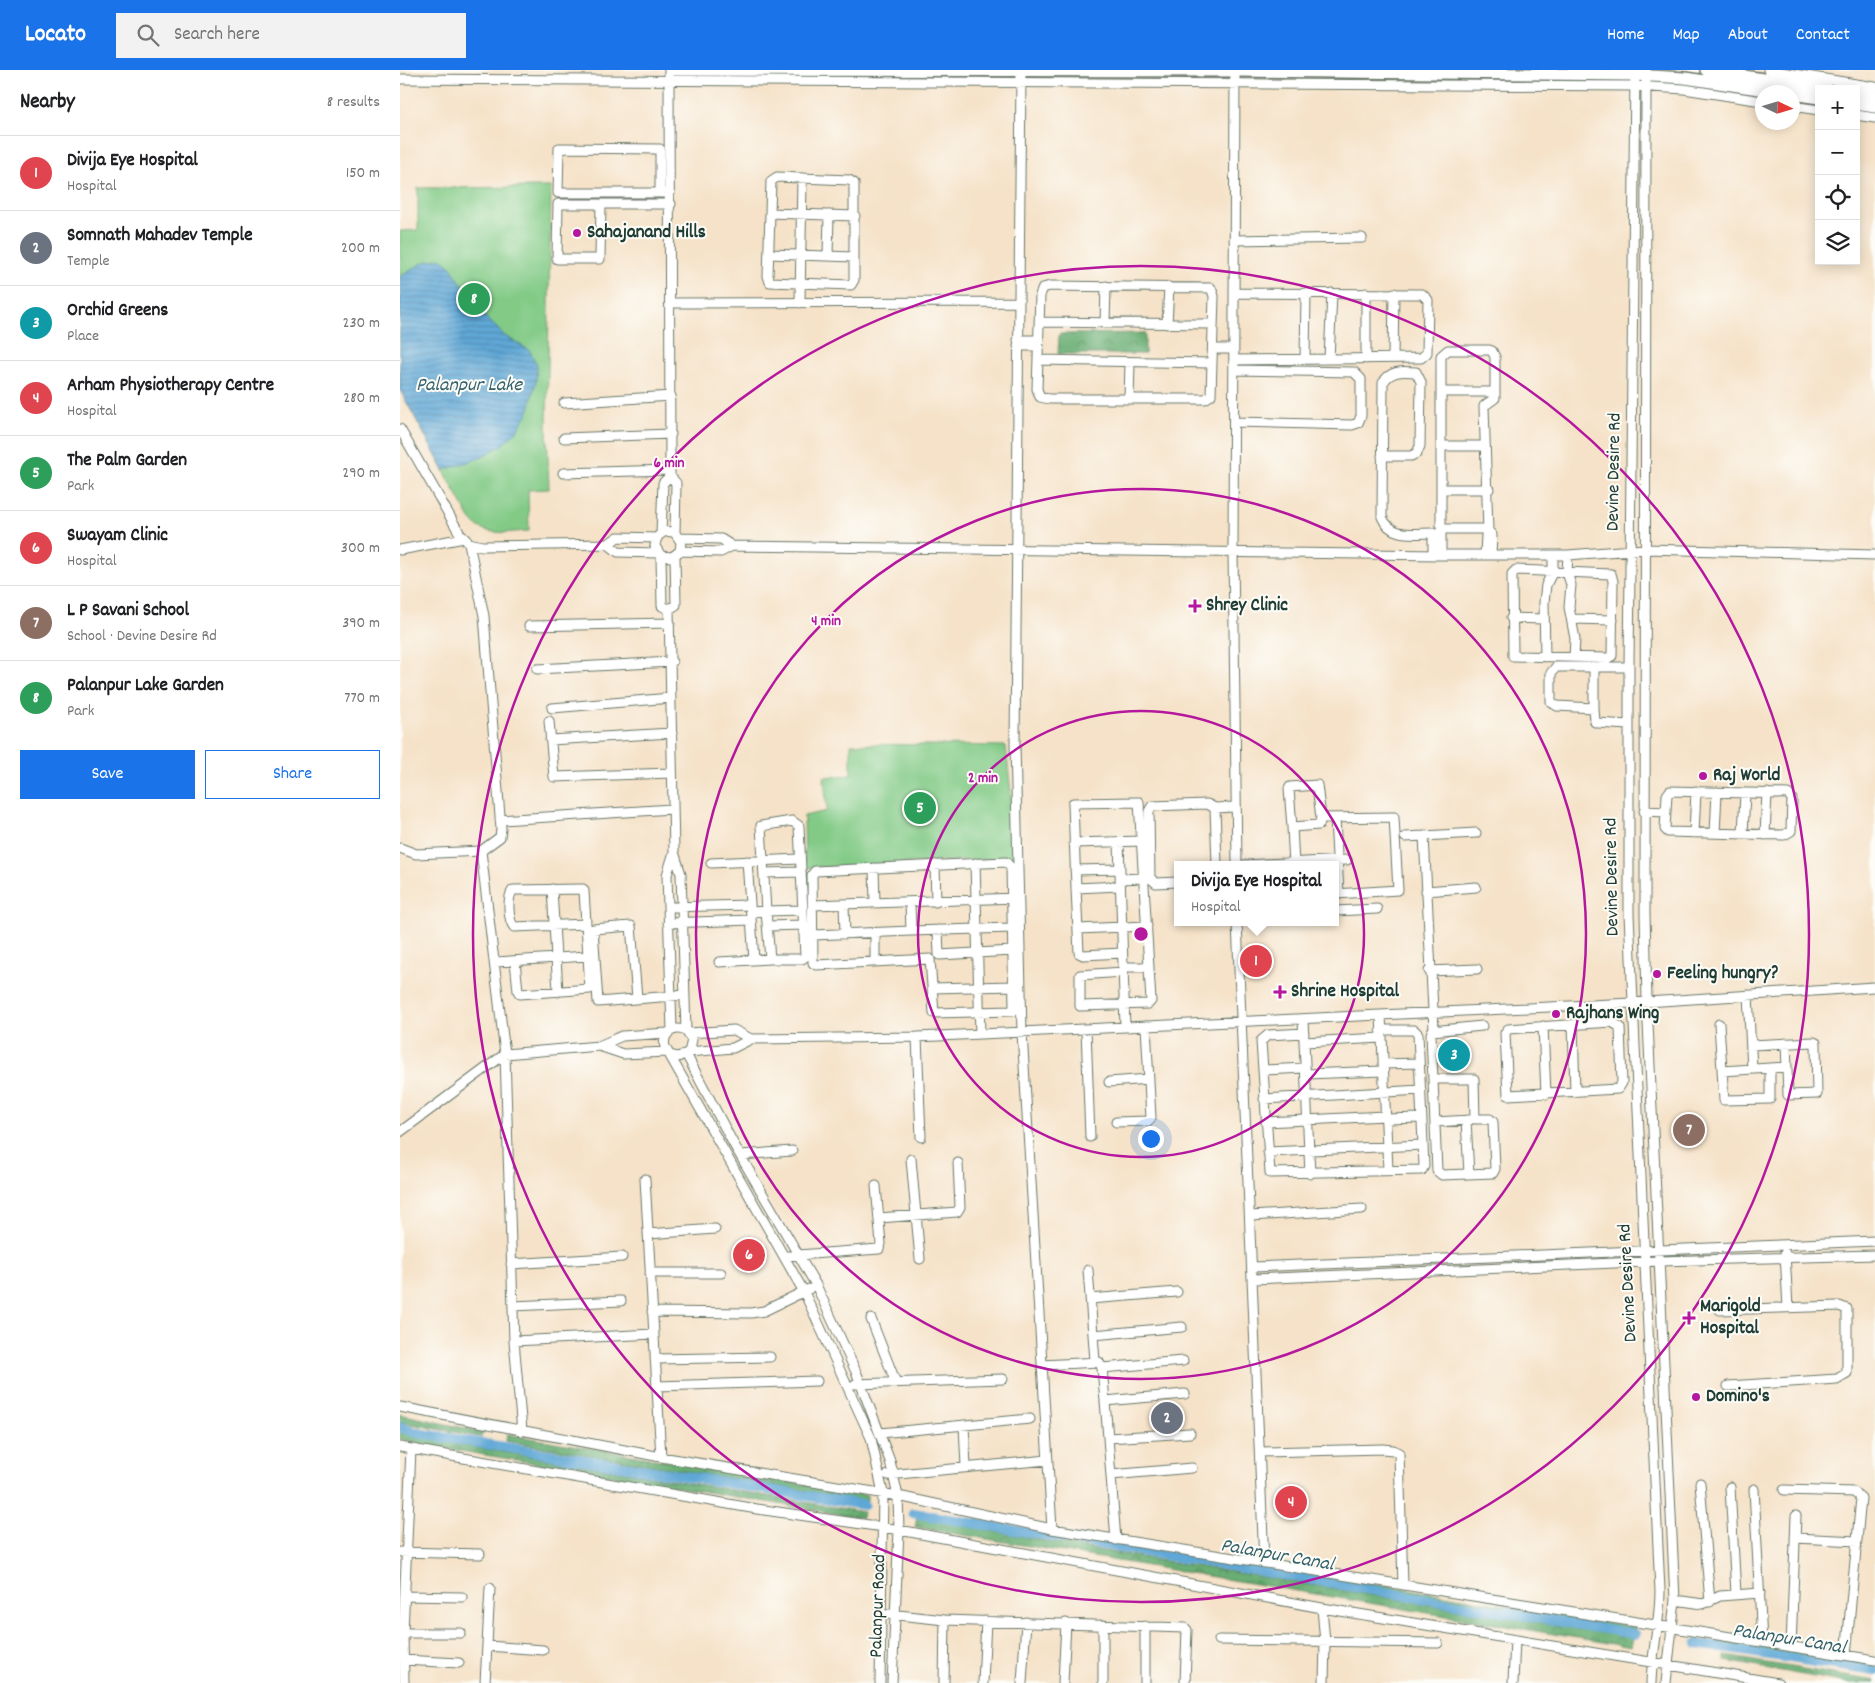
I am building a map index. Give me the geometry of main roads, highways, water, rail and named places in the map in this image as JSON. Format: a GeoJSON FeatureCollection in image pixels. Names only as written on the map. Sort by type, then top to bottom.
{"type":"FeatureCollection","features":[{"type":"Feature","properties":{"kind":"main road"},"geometry":{"type":"LineString","coordinates":[[1706,70],[1815,87]]}},
{"type":"Feature","properties":{"kind":"main road"},"geometry":{"type":"LineString","coordinates":[[675,74],[1021,77],[1235,71],[1685,78],[1755,88]]}},
{"type":"Feature","properties":{"kind":"main road"},"geometry":{"type":"LineString","coordinates":[[1860,94],[1875,96]]}},
{"type":"Feature","properties":{"kind":"main road"},"geometry":{"type":"LineString","coordinates":[[1800,95],[1815,97]]}},
{"type":"Feature","properties":{"kind":"main road"},"geometry":{"type":"LineString","coordinates":[[1860,105],[1875,107]]}},
{"type":"Feature","properties":{"kind":"water","name":"Palanpur Lake"},"geometry":{"type":"Polygon","coordinates":[[[441,258],[450,266],[481,313],[505,336],[529,350],[537,365],[536,381],[528,413],[516,432],[501,446],[477,459],[444,470],[400,390],[400,277],[424,262],[441,258]]]}},
{"type":"Feature","properties":{"kind":"waterway"},"geometry":{"type":"LineString","coordinates":[[400,1427],[417,1433],[864,1505]]}},
{"type":"Feature","properties":{"kind":"waterway","name":"Palanpur Canal"},"geometry":{"type":"LineString","coordinates":[[913,1513],[1635,1634]]}},
{"type":"Feature","properties":{"kind":"waterway","name":"Palanpur Canal"},"geometry":{"type":"LineString","coordinates":[[1697,1644],[1875,1671]]}},
{"type":"Feature","properties":{"kind":"place","name":"Sahajanand Hills"},"geometry":{"type":"Point","coordinates":[577,233]}},
{"type":"Feature","properties":{"kind":"place","name":"Palanpur Lake Garden"},"geometry":{"type":"Point","coordinates":[474,299]}},
{"type":"Feature","properties":{"kind":"place","name":"Shrey Clinic"},"geometry":{"type":"Point","coordinates":[1195,606]}},
{"type":"Feature","properties":{"kind":"place","name":"Raj World"},"geometry":{"type":"Point","coordinates":[1703,776]}},
{"type":"Feature","properties":{"kind":"place","name":"The Palm Garden"},"geometry":{"type":"Point","coordinates":[920,808]}},
{"type":"Feature","properties":{"kind":"place","name":"Divija Eye Hospital"},"geometry":{"type":"Point","coordinates":[1256,961]}},
{"type":"Feature","properties":{"kind":"place","name":"Feeling hungry?"},"geometry":{"type":"Point","coordinates":[1657,974]}},
{"type":"Feature","properties":{"kind":"place","name":"Shrine Hospital"},"geometry":{"type":"Point","coordinates":[1280,992]}},
{"type":"Feature","properties":{"kind":"place","name":"Rajhans Wing"},"geometry":{"type":"Point","coordinates":[1556,1014]}},
{"type":"Feature","properties":{"kind":"place","name":"Orchid Greens"},"geometry":{"type":"Point","coordinates":[1454,1055]}},
{"type":"Feature","properties":{"kind":"place","name":"L P Savani School"},"geometry":{"type":"Point","coordinates":[1689,1130]}},
{"type":"Feature","properties":{"kind":"place","name":"Swayam Clinic"},"geometry":{"type":"Point","coordinates":[749,1255]}},
{"type":"Feature","properties":{"kind":"place","name":"Marigold Hospital"},"geometry":{"type":"Point","coordinates":[1689,1318]}},
{"type":"Feature","properties":{"kind":"place","name":"Domino's"},"geometry":{"type":"Point","coordinates":[1696,1397]}},
{"type":"Feature","properties":{"kind":"place","name":"Somnath Mahadev Temple"},"geometry":{"type":"Point","coordinates":[1167,1418]}},
{"type":"Feature","properties":{"kind":"place","name":"Arham Physiotherapy Centre"},"geometry":{"type":"Point","coordinates":[1291,1502]}}]}
